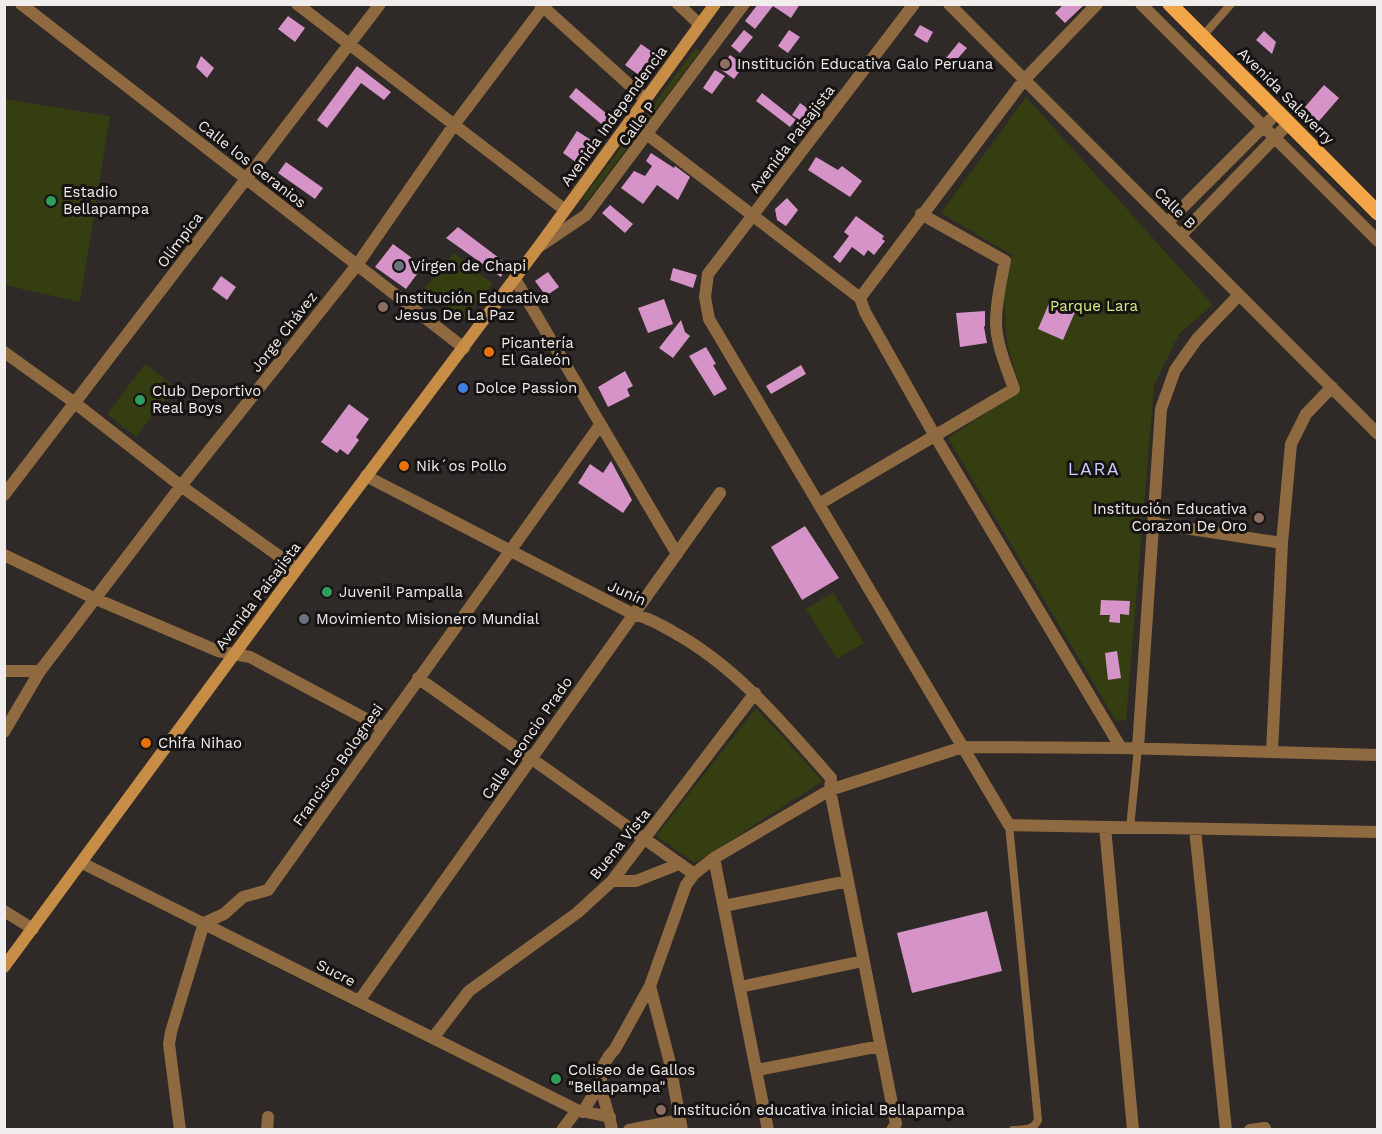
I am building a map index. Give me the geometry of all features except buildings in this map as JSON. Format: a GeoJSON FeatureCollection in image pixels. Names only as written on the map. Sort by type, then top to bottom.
{"type":"FeatureCollection","features":[{"type":"Feature","properties":{"kind":"main road","name":"Avenida Independencia"},"geometry":{"type":"LineString","coordinates":[[539,246],[715,4]]}},
{"type":"Feature","properties":{"kind":"main road","name":"Avenida Salaverry"},"geometry":{"type":"LineString","coordinates":[[1170,4],[1377,213]]}},
{"type":"Feature","properties":{"kind":"main road","name":"Avenida Paisajista"},"geometry":{"type":"LineString","coordinates":[[4,967],[366,476],[539,246]]}},
{"type":"Feature","properties":{"kind":"street","name":"Calle los Geranios"},"geometry":{"type":"LineString","coordinates":[[21,4],[464,348]]}},
{"type":"Feature","properties":{"kind":"street"},"geometry":{"type":"LineString","coordinates":[[297,4],[565,210]]}},
{"type":"Feature","properties":{"kind":"street","name":"Olímpica"},"geometry":{"type":"LineString","coordinates":[[4,495],[380,4]]}},
{"type":"Feature","properties":{"kind":"street"},"geometry":{"type":"LineString","coordinates":[[678,4],[700,25]]}},
{"type":"Feature","properties":{"kind":"street","name":"Calle P"},"geometry":{"type":"LineString","coordinates":[[539,246],[586,215],[744,4]]}},
{"type":"Feature","properties":{"kind":"street","name":"Avenida Paisajista"},"geometry":{"type":"LineString","coordinates":[[819,504],[709,319],[705,297],[708,274],[914,4]]}},
{"type":"Feature","properties":{"kind":"street","name":"Calle B"},"geometry":{"type":"LineString","coordinates":[[949,4],[1377,434]]}},
{"type":"Feature","properties":{"kind":"street"},"geometry":{"type":"LineString","coordinates":[[860,298],[1024,80],[1097,4]]}},
{"type":"Feature","properties":{"kind":"street"},"geometry":{"type":"LineString","coordinates":[[1141,4],[1377,241]]}},
{"type":"Feature","properties":{"kind":"street"},"geometry":{"type":"LineString","coordinates":[[541,6],[645,99]]}},
{"type":"Feature","properties":{"kind":"street","name":"Jorge Chávez"},"geometry":{"type":"LineString","coordinates":[[4,732],[40,671],[181,486],[357,265],[454,125],[541,6]]}},
{"type":"Feature","properties":{"kind":"street"},"geometry":{"type":"LineString","coordinates":[[1168,222],[1277,113]]}},
{"type":"Feature","properties":{"kind":"street"},"geometry":{"type":"LineString","coordinates":[[1181,235],[1288,124]]}},
{"type":"Feature","properties":{"kind":"street"},"geometry":{"type":"LineString","coordinates":[[648,135],[860,298],[864,312],[935,436],[1121,748]]}},
{"type":"Feature","properties":{"kind":"street"},"geometry":{"type":"LineString","coordinates":[[921,214],[1005,261],[996,324],[1002,354],[1014,390],[819,504],[1009,825],[1377,832]]}},
{"type":"Feature","properties":{"kind":"street"},"geometry":{"type":"LineString","coordinates":[[515,279],[677,554]]}},
{"type":"Feature","properties":{"kind":"street"},"geometry":{"type":"LineString","coordinates":[[1138,748],[1161,409],[1175,370],[1197,339],[1239,295]]}},
{"type":"Feature","properties":{"kind":"street"},"geometry":{"type":"LineString","coordinates":[[4,352],[75,403],[181,486],[297,569]]}},
{"type":"Feature","properties":{"kind":"street"},"geometry":{"type":"LineString","coordinates":[[1272,752],[1282,543],[1291,444],[1306,414],[1332,387]]}},
{"type":"Feature","properties":{"kind":"street","name":"Francisco Bolognesi"},"geometry":{"type":"LineString","coordinates":[[204,923],[224,914],[243,897],[268,890],[600,425]]}},
{"type":"Feature","properties":{"kind":"street","name":"Junín"},"geometry":{"type":"LineString","coordinates":[[366,476],[633,614],[647,617],[702,648],[755,693],[831,778],[830,790],[896,1124],[892,1130]]}},
{"type":"Feature","properties":{"kind":"street","name":"Calle Leoncio Prado"},"geometry":{"type":"LineString","coordinates":[[359,1002],[720,493]]}},
{"type":"Feature","properties":{"kind":"street"},"geometry":{"type":"LineString","coordinates":[[1152,523],[1282,543]]}},
{"type":"Feature","properties":{"kind":"street"},"geometry":{"type":"LineString","coordinates":[[4,555],[96,599],[218,651],[250,657],[382,728]]}},
{"type":"Feature","properties":{"kind":"street"},"geometry":{"type":"LineString","coordinates":[[4,671],[40,671]]}},
{"type":"Feature","properties":{"kind":"street"},"geometry":{"type":"LineString","coordinates":[[418,678],[694,874]]}},
{"type":"Feature","properties":{"kind":"street","name":"Buena Vista"},"geometry":{"type":"LineString","coordinates":[[433,1038],[469,991],[577,913],[612,881],[755,693]]}},
{"type":"Feature","properties":{"kind":"street"},"geometry":{"type":"LineString","coordinates":[[562,1130],[580,1111],[599,1085],[608,1056],[615,1048],[650,986],[686,885],[694,874],[714,858],[830,790],[963,747],[1138,748],[1377,755]]}},
{"type":"Feature","properties":{"kind":"street"},"geometry":{"type":"LineString","coordinates":[[1105,827],[1133,1130]]}},
{"type":"Feature","properties":{"kind":"street"},"geometry":{"type":"LineString","coordinates":[[1195,829],[1226,1130]]}},
{"type":"Feature","properties":{"kind":"street"},"geometry":{"type":"LineString","coordinates":[[714,858],[768,1130]]}},
{"type":"Feature","properties":{"kind":"street","name":"Sucre"},"geometry":{"type":"LineString","coordinates":[[82,863],[580,1111],[611,1123]]}},
{"type":"Feature","properties":{"kind":"street"},"geometry":{"type":"LineString","coordinates":[[612,881],[636,881],[680,864]]}},
{"type":"Feature","properties":{"kind":"street"},"geometry":{"type":"LineString","coordinates":[[724,906],[848,880]]}},
{"type":"Feature","properties":{"kind":"street"},"geometry":{"type":"LineString","coordinates":[[4,911],[33,929]]}},
{"type":"Feature","properties":{"kind":"street"},"geometry":{"type":"LineString","coordinates":[[180,1130],[169,1044],[204,923]]}},
{"type":"Feature","properties":{"kind":"street"},"geometry":{"type":"LineString","coordinates":[[740,987],[863,962]]}},
{"type":"Feature","properties":{"kind":"street"},"geometry":{"type":"LineString","coordinates":[[629,1130],[681,1125],[669,1059],[650,986]]}},
{"type":"Feature","properties":{"kind":"street"},"geometry":{"type":"LineString","coordinates":[[757,1070],[880,1046]]}},
{"type":"Feature","properties":{"kind":"street"},"geometry":{"type":"LineString","coordinates":[[599,1085],[611,1123]]}},
{"type":"Feature","properties":{"kind":"street"},"geometry":{"type":"LineString","coordinates":[[1250,1130],[1265,1128]]}},
{"type":"Feature","properties":{"kind":"lane"},"geometry":{"type":"LineString","coordinates":[[1202,37],[1231,4]]}},
{"type":"Feature","properties":{"kind":"lane"},"geometry":{"type":"LineString","coordinates":[[1130,828],[1138,748]]}},
{"type":"Feature","properties":{"kind":"lane"},"geometry":{"type":"LineString","coordinates":[[1009,825],[1038,1120],[1031,1128],[1013,1130]]}},
{"type":"Feature","properties":{"kind":"green space"},"geometry":{"type":"Polygon","coordinates":[[[696,48],[700,51],[587,201],[583,198],[696,48]]]}},
{"type":"Feature","properties":{"kind":"green space","name":"Parque Lara"},"geometry":{"type":"Polygon","coordinates":[[[1026,97],[1213,305],[1179,334],[1154,386],[1126,720],[1116,721],[948,438],[1021,390],[1007,344],[1004,298],[1012,255],[941,213],[1026,97]]]}},
{"type":"Feature","properties":{"kind":"green space","name":"Estadio Bellapampa"},"geometry":{"type":"Polygon","coordinates":[[[4,99],[110,116],[80,302],[5,285],[4,99]]]}},
{"type":"Feature","properties":{"kind":"green space"},"geometry":{"type":"Polygon","coordinates":[[[454,253],[493,284],[461,322],[424,289],[454,253]]]}},
{"type":"Feature","properties":{"kind":"green space","name":"Club Deportivo Real Boys"},"geometry":{"type":"Polygon","coordinates":[[[145,364],[175,387],[136,437],[107,414],[145,364]]]}},
{"type":"Feature","properties":{"kind":"green space"},"geometry":{"type":"Polygon","coordinates":[[[833,592],[864,643],[837,659],[806,609],[833,592]]]}},
{"type":"Feature","properties":{"kind":"green space"},"geometry":{"type":"Polygon","coordinates":[[[756,708],[823,781],[695,863],[656,836],[756,708]]]}},
{"type":"Feature","properties":{"kind":"place","name":"Institución Educativa Galo Peruana"},"geometry":{"type":"Point","coordinates":[725,64]}},
{"type":"Feature","properties":{"kind":"place","name":"Estadio Bellapampa"},"geometry":{"type":"Point","coordinates":[51,201]}},
{"type":"Feature","properties":{"kind":"place","name":"Vírgen de Chapi"},"geometry":{"type":"Point","coordinates":[399,266]}},
{"type":"Feature","properties":{"kind":"place","name":"Institución Educativa Jesus De La Paz"},"geometry":{"type":"Point","coordinates":[383,307]}},
{"type":"Feature","properties":{"kind":"place","name":"Picantería El Galeón"},"geometry":{"type":"Point","coordinates":[489,352]}},
{"type":"Feature","properties":{"kind":"place","name":"Dolce Passion"},"geometry":{"type":"Point","coordinates":[463,388]}},
{"type":"Feature","properties":{"kind":"place","name":"Club Deportivo Real Boys"},"geometry":{"type":"Point","coordinates":[140,400]}},
{"type":"Feature","properties":{"kind":"place","name":"Nik´os Pollo"},"geometry":{"type":"Point","coordinates":[404,466]}},
{"type":"Feature","properties":{"kind":"place","name":"Institución Educativa Corazon De Oro"},"geometry":{"type":"Point","coordinates":[1259,518]}},
{"type":"Feature","properties":{"kind":"place","name":"Juvenil Pampalla"},"geometry":{"type":"Point","coordinates":[327,592]}},
{"type":"Feature","properties":{"kind":"place","name":"Movimiento Misionero Mundial"},"geometry":{"type":"Point","coordinates":[304,619]}},
{"type":"Feature","properties":{"kind":"place","name":"Chifa Nihao"},"geometry":{"type":"Point","coordinates":[146,743]}},
{"type":"Feature","properties":{"kind":"place","name":"Coliseo de Gallos \"Bellapampa\""},"geometry":{"type":"Point","coordinates":[556,1079]}},
{"type":"Feature","properties":{"kind":"place","name":"Institución educativa inicial Bellapampa"},"geometry":{"type":"Point","coordinates":[661,1110]}},
{"type":"Feature","properties":{"kind":"district","name":"LARA"},"geometry":{"type":"Point","coordinates":[1094,468]}}]}
